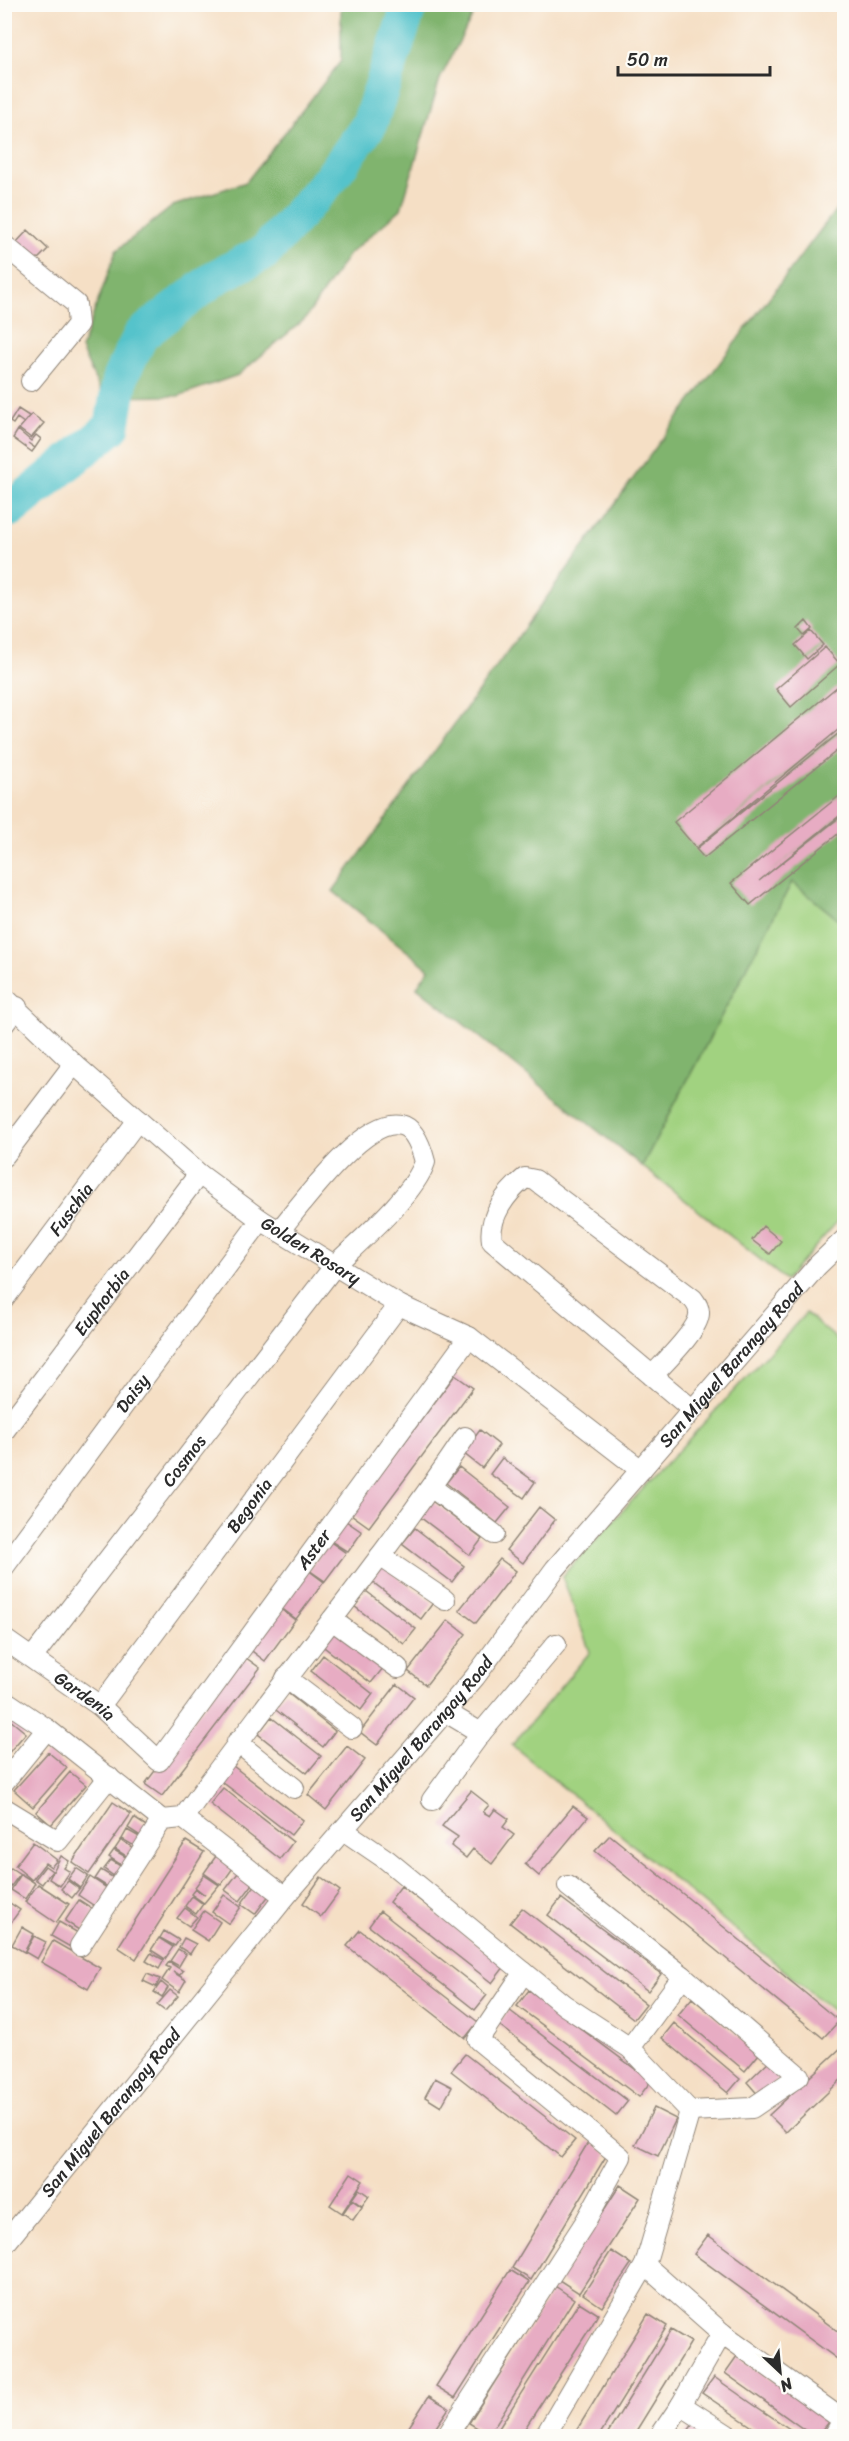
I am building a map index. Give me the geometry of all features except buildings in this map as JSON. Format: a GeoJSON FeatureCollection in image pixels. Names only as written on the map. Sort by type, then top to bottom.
{"type":"FeatureCollection","features":[{"type":"Feature","properties":{"kind":"street"},"geometry":{"type":"LineString","coordinates":[[4,245],[76,304],[78,324],[32,381]]}},
{"type":"Feature","properties":{"kind":"street"},"geometry":{"type":"LineString","coordinates":[[4,1024],[11,1002]]}},
{"type":"Feature","properties":{"kind":"street","name":"Golden Rosary"},"geometry":{"type":"LineString","coordinates":[[11,1002],[74,1064],[199,1174],[261,1220],[336,1264],[399,1305],[469,1337],[641,1470]]}},
{"type":"Feature","properties":{"kind":"street"},"geometry":{"type":"LineString","coordinates":[[4,1156],[74,1064]]}},
{"type":"Feature","properties":{"kind":"street","name":"Fuschia"},"geometry":{"type":"LineString","coordinates":[[4,1299],[138,1120]]}},
{"type":"Feature","properties":{"kind":"street","name":"Cosmos"},"geometry":{"type":"LineString","coordinates":[[32,1658],[336,1264],[387,1215],[422,1172],[426,1162],[423,1152],[407,1128],[391,1125],[380,1129],[342,1155],[279,1231]]}},
{"type":"Feature","properties":{"kind":"street","name":"Euphorbia"},"geometry":{"type":"LineString","coordinates":[[4,1431],[199,1174]]}},
{"type":"Feature","properties":{"kind":"street"},"geometry":{"type":"LineString","coordinates":[[652,1376],[691,1332],[699,1318],[700,1310],[693,1299],[535,1180],[525,1178],[515,1186],[497,1210],[490,1229],[492,1241],[652,1376],[693,1410]]}},
{"type":"Feature","properties":{"kind":"street","name":"Daisy"},"geometry":{"type":"LineString","coordinates":[[4,1567],[261,1220]]}},
{"type":"Feature","properties":{"kind":"street","name":"San Miguel Barangay Road"},"geometry":{"type":"LineString","coordinates":[[4,2245],[285,1897],[475,1677],[555,1569],[817,1266],[844,1240]]}},
{"type":"Feature","properties":{"kind":"street","name":"Begonia"},"geometry":{"type":"LineString","coordinates":[[100,1706],[399,1305]]}},
{"type":"Feature","properties":{"kind":"street","name":"Aster"},"geometry":{"type":"LineString","coordinates":[[159,1761],[469,1337]]}},
{"type":"Feature","properties":{"kind":"street"},"geometry":{"type":"LineString","coordinates":[[183,1818],[237,1742],[380,1556],[465,1437]]}},
{"type":"Feature","properties":{"kind":"street"},"geometry":{"type":"LineString","coordinates":[[431,1487],[494,1534]]}},
{"type":"Feature","properties":{"kind":"street"},"geometry":{"type":"LineString","coordinates":[[380,1556],[445,1600]]}},
{"type":"Feature","properties":{"kind":"street"},"geometry":{"type":"LineString","coordinates":[[332,1620],[398,1668]]}},
{"type":"Feature","properties":{"kind":"street","name":"Gardenia"},"geometry":{"type":"LineString","coordinates":[[4,1639],[100,1706],[159,1761]]}},
{"type":"Feature","properties":{"kind":"street"},"geometry":{"type":"LineString","coordinates":[[432,1800],[481,1733],[556,1644]]}},
{"type":"Feature","properties":{"kind":"street"},"geometry":{"type":"LineString","coordinates":[[286,1678],[352,1728]]}},
{"type":"Feature","properties":{"kind":"street"},"geometry":{"type":"LineString","coordinates":[[4,1700],[47,1729],[162,1821],[183,1818],[285,1897]]}},
{"type":"Feature","properties":{"kind":"street"},"geometry":{"type":"LineString","coordinates":[[444,1711],[481,1733]]}},
{"type":"Feature","properties":{"kind":"street"},"geometry":{"type":"LineString","coordinates":[[4,1782],[47,1729]]}},
{"type":"Feature","properties":{"kind":"street"},"geometry":{"type":"LineString","coordinates":[[237,1742],[294,1788]]}},
{"type":"Feature","properties":{"kind":"street"},"geometry":{"type":"LineString","coordinates":[[4,1808],[58,1841],[109,1777]]}},
{"type":"Feature","properties":{"kind":"street"},"geometry":{"type":"LineString","coordinates":[[80,1946],[162,1821]]}},
{"type":"Feature","properties":{"kind":"street"},"geometry":{"type":"LineString","coordinates":[[343,1830],[387,1860],[564,2005],[630,2048],[690,2111],[752,2108],[800,2076],[683,1976],[568,1886]]}},
{"type":"Feature","properties":{"kind":"street"},"geometry":{"type":"LineString","coordinates":[[447,2436],[584,2224],[621,2157],[478,2040],[524,1972]]}},
{"type":"Feature","properties":{"kind":"street"},"geometry":{"type":"LineString","coordinates":[[630,2048],[683,1976]]}},
{"type":"Feature","properties":{"kind":"street"},"geometry":{"type":"LineString","coordinates":[[545,2436],[645,2265],[690,2111]]}},
{"type":"Feature","properties":{"kind":"street"},"geometry":{"type":"LineString","coordinates":[[645,2265],[722,2333],[843,2420],[834,2436]]}},
{"type":"Feature","properties":{"kind":"street"},"geometry":{"type":"LineString","coordinates":[[660,2436],[681,2405],[722,2333]]}},
{"type":"Feature","properties":{"kind":"street"},"geometry":{"type":"LineString","coordinates":[[681,2405],[729,2436]]}},
{"type":"Feature","properties":{"kind":"green space"},"geometry":{"type":"Polygon","coordinates":[[[341,5],[478,5],[440,79],[401,209],[349,254],[305,319],[238,375],[178,396],[103,397],[81,349],[116,251],[173,206],[246,182],[341,61],[341,5]]]}},
{"type":"Feature","properties":{"kind":"green space"},"geometry":{"type":"Polygon","coordinates":[[[844,199],[844,924],[792,882],[642,1166],[417,987],[429,969],[333,891],[659,443],[844,199]]]}},
{"type":"Feature","properties":{"kind":"green space"},"geometry":{"type":"Polygon","coordinates":[[[792,882],[844,924],[844,1214],[786,1280],[642,1166],[792,882]]]}},
{"type":"Feature","properties":{"kind":"green space"},"geometry":{"type":"Polygon","coordinates":[[[806,1313],[844,1345],[844,2020],[512,1745],[590,1652],[562,1576],[806,1313]]]}},
{"type":"Feature","properties":{"kind":"waterway"},"geometry":{"type":"LineString","coordinates":[[4,510],[11,509],[112,427],[121,375],[141,335],[216,277],[265,252],[330,179],[369,125],[410,4]]}}]}
